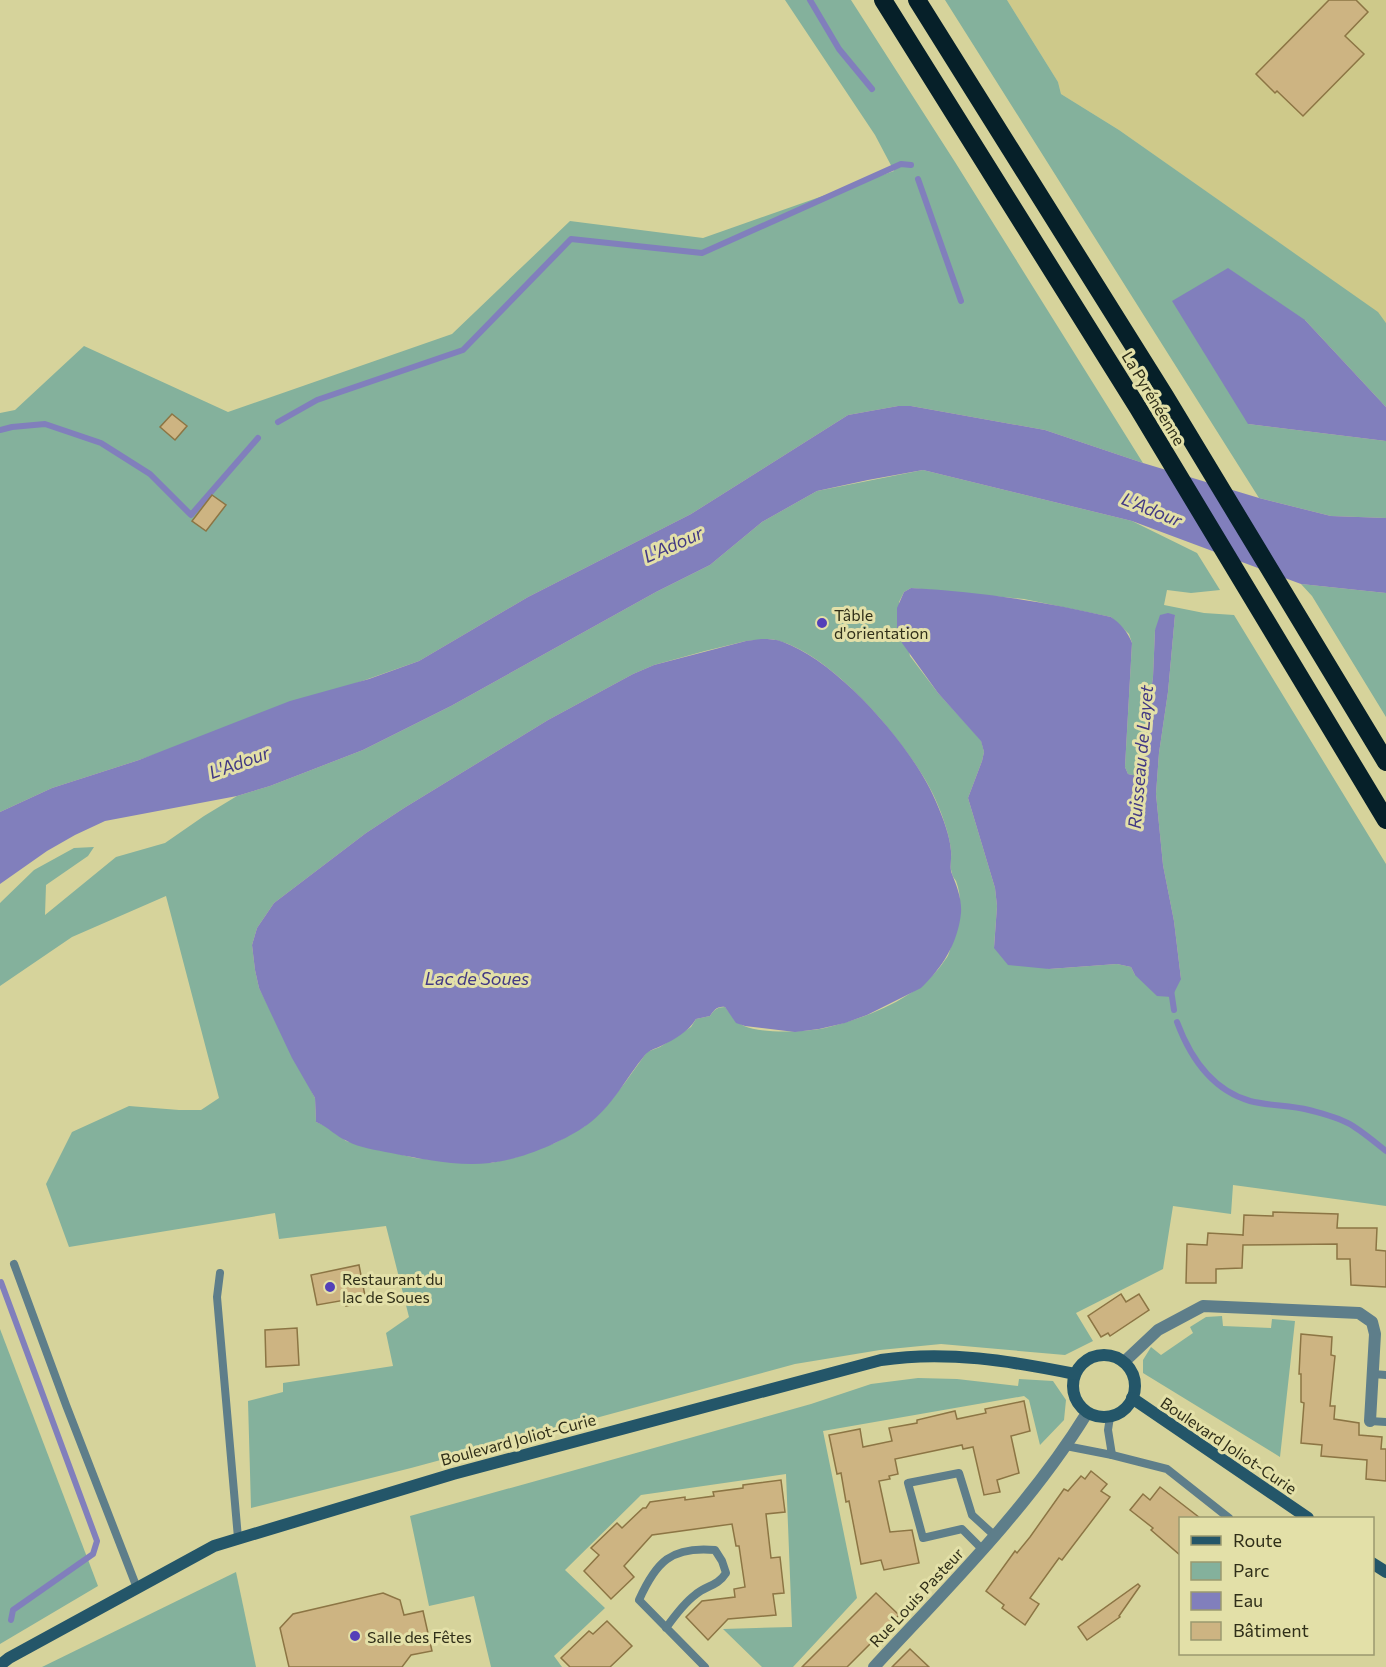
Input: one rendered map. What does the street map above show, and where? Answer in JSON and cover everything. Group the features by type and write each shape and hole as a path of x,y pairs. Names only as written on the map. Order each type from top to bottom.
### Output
{"highway":[{"name":"La Pyrénéenne","path":"883,0 1138,408 1386,820"},
{"name":"La Pyrénéenne","path":"917,0 1165,396 1386,762"}],"main road":[{"name":"Boulevard Joliot-Curie","path":"0,1665 214,1546 453,1474 882,1360 913,1355 1009,1360 1075,1374"},
{"path":"1106,1355 1124,1362 1134,1379 1135,1389 1127,1407 1110,1417 1087,1413 1076,1400 1073,1382 1075,1374 1087,1359 1096,1356 1106,1355"},
{"name":"Boulevard Joliot-Curie","path":"1132,1398 1307,1517"}],"street":[{"path":"1124,1362 1158,1330 1203,1306 1359,1313 1372,1322 1375,1334 1370,1421"},
{"name":"Rue Louis Pasteur","path":"874,1667 995,1536 1066,1446 1087,1413"}],"lane":[{"path":"14,1264 137,1588"},
{"path":"220,1274 217,1297 238,1538"},
{"path":"1373,1374 1386,1375"},
{"path":"1110,1417 1108,1430 1112,1455"},
{"path":"1370,1421 1386,1422"},
{"path":"1066,1446 1167,1469 1228,1517"},
{"name":"Rue Louis Pasteur","path":"983,1550 962,1529 922,1538 909,1483 959,1473 972,1515 995,1536"},
{"path":"666,1628 696,1593 721,1581 726,1573 722,1560 715,1550 693,1548 669,1557 650,1575 639,1600 666,1628 705,1667"}],"shaded area":[{"path":"1007,0 1386,0 1386,323 1377,312 1119,130 1061,94 1058,82"}],"green space":[{"path":"785,0 851,0 1143,463 1045,430 911,406 898,406 848,415 691,514 528,597 419,661 139,760 52,788 0,812 0,413 15,410 84,346 228,412 452,334 570,221 703,238 894,171 875,135"},
{"path":"945,0 1007,0 1058,82 1061,94 1119,130 1378,312 1386,323 1386,407 1305,320 1248,424 1386,441 1386,518 1331,516 1259,498"},
{"path":"923,470 1132,521 1197,553 1220,590 1191,593 1167,590 1164,605 1204,613 1234,615 1386,864 1386,1206 1233,1185 1231,1214 1173,1206 1163,1269 1076,1313 1093,1341 1065,1355 941,1344 880,1350 795,1364 411,1468 251,1508 248,1401 283,1392 283,1383 393,1366 386,1333 409,1317 386,1226 279,1239 275,1213 69,1247 46,1184 72,1132 129,1106 201,1110 219,1098 166,896 72,937 0,986 0,903 34,870 74,848 94,847 88,856 46,885 45,915 116,857 165,843 237,796 270,786 363,750 451,706 656,592 710,565 762,522 817,491","holes":["911,588 1024,599 1111,617 1129,634 1132,643 1125,767 1128,774 1137,776 1140,773 1153,677 1155,630 1175,615 1156,794 1163,865 1174,921 1181,979 1135,975 1131,967 1117,964 1049,969 994,947 997,906 995,888 968,798 984,752 981,740 938,693 910,656 899,602 904,592","769,639 792,646 817,660 867,704 910,756 937,803 949,839 951,870 960,897 960,912 948,954 935,973 922,985 892,1004 825,1028 784,1032 752,1029 733,1018 725,1007 718,1008 710,1016 696,1019 691,1027 660,1047 647,1052 604,1109 585,1126 555,1143 517,1157 491,1163 415,1158 346,1141 328,1127 316,1122 315,1098 259,988 255,970 252,945 257,928 274,903 366,833 404,808 548,720 633,674 654,665 705,651 746,641"]},
{"path":"1301,584 1386,593 1386,717 1312,596"},
{"path":"1222,1316 1223,1326 1271,1328 1272,1319 1295,1321 1280,1457 1143,1373 1143,1360 1151,1347 1161,1355 1193,1333 1190,1327 1206,1317"},
{"path":"0,1329 98,1586 0,1644"},
{"path":"918,1378 957,1379 1018,1386 1019,1379 1053,1381 1066,1400 1064,1420 1040,1445 1029,1400 1024,1396 823,1431 857,1598 793,1667 762,1667 723,1629 792,1627 786,1474 641,1495 565,1570 605,1608 554,1656 562,1667 491,1667 474,1596 429,1606 410,1516 811,1404 871,1384"},
{"path":"236,1572 256,1667 42,1667"}],"water":[{"path":"1228,268 1305,320 1386,407 1386,441 1248,424 1172,301"},
{"name":"L'Adour","path":"898,406 911,406 1045,430 1259,498 1331,516 1386,518 1386,593 1301,584 1132,521 923,470 868,480 817,491 762,522 710,565 656,592 451,706 363,750 270,786 237,796 105,821 47,851 0,884 0,812 52,788 139,760 290,701 369,679 419,661 528,597 691,514 848,415"},
{"path":"911,588 1011,598 1086,611 1114,619 1121,625 1132,643 1125,767 1128,774 1137,776 1140,772 1153,677 1155,630 1160,615 1168,613 1175,615 1156,794 1163,865 1174,921 1181,979 1172,997 1157,996 1135,975 1131,967 1117,964 1049,969 1008,965 994,948 997,906 995,888 968,798 984,752 981,741 938,693 902,643 897,627 897,608 904,592"},
{"name":"Lac de Soues","path":"761,639 780,641 805,652 828,668 873,710 912,758 926,782 948,833 951,871 959,893 961,908 953,945 929,980 921,988 867,1015 819,1029 795,1032 745,1026 736,1023 725,1007 718,1008 710,1016 696,1019 676,1038 647,1053 604,1110 587,1125 566,1138 541,1149 502,1161 478,1164 453,1163 374,1150 343,1139 316,1122 315,1098 292,1058 259,988 255,970 252,945 257,928 274,903 366,833 548,720 654,665"}],"building":[{"path":"1329,0 1356,0 1368,12 1345,36 1364,54 1303,116 1256,74"},
{"path":"172,414 187,426 175,440 160,427"},
{"path":"212,495 226,505 206,531 192,521"},
{"path":"1273,1212 1338,1214 1337,1228 1377,1228 1376,1250 1386,1251 1386,1287 1351,1285 1350,1259 1337,1259 1337,1244 1243,1245 1242,1268 1216,1269 1216,1283 1186,1283 1187,1244 1207,1245 1208,1233 1243,1236 1244,1215 1273,1216"},
{"path":"359,1265 366,1301 346,1306 345,1300 317,1305 311,1275"},
{"path":"1121,1294 1126,1302 1139,1294 1149,1310 1110,1336 1108,1333 1101,1337 1088,1316"},
{"path":"297,1328 299,1365 266,1367 265,1330"},
{"path":"1301,1334 1332,1337 1331,1355 1335,1356 1330,1406 1335,1406 1334,1419 1359,1423 1359,1435 1382,1437 1381,1449 1386,1449 1386,1481 1366,1479 1367,1460 1321,1456 1322,1445 1301,1443 1304,1403 1301,1402 1301,1374 1299,1374"},
{"path":"1024,1401 1030,1431 1011,1436 1019,1473 997,1480 1000,1492 984,1495 973,1447 963,1449 962,1445 895,1459 898,1474 889,1476 890,1479 879,1481 890,1532 912,1530 919,1563 884,1570 881,1560 861,1564 849,1501 846,1502 841,1473 837,1474 829,1435 860,1429 863,1447 892,1441 889,1428 917,1423 917,1420 955,1411 957,1419 986,1413 985,1409"},
{"path":"1091,1471 1107,1484 1101,1491 1110,1497 1062,1560 1059,1558 1030,1598 1039,1604 1025,1625 1002,1608 1004,1605 986,1591 1015,1551 1017,1553 1030,1537 1064,1489 1068,1491 1081,1476 1085,1479"},
{"path":"781,1480 785,1512 766,1514 771,1558 780,1557 784,1593 773,1594 776,1615 728,1619 708,1640 686,1617 702,1601 735,1597 734,1589 745,1587 739,1546 736,1546 732,1524 652,1535 624,1566 634,1577 611,1599 584,1571 599,1555 591,1548 617,1523 622,1528 650,1502 714,1496 713,1492"},
{"path":"1160,1487 1199,1517 1179,1517 1179,1554 1151,1530 1153,1528 1130,1510 1143,1494 1150,1500"},
{"path":"1138,1584 1140,1586 1120,1617 1087,1640 1078,1627"},
{"name":"Salle des Fêtes","path":"383,1593 400,1600 404,1615 423,1611 432,1651 411,1655 402,1667 289,1667 280,1628 293,1614"},
{"path":"876,1593 899,1615 847,1667 802,1667"},
{"path":"607,1621 632,1646 610,1667 570,1667 561,1658 589,1631 593,1634"},
{"path":"910,1649 929,1667 892,1667"}],"waterway":[{"path":"810,0 839,49 872,89"},
{"path":"278,422 317,400 463,350 571,239 702,253 901,164 911,165"},
{"path":"918,179 961,301"},
{"path":"0,430 45,424 101,443 150,474 191,515 258,438"},
{"name":"Ruisseau de Layet","path":"1171,990 1174,1010"},
{"name":"Ruisseau de Layet","path":"1177,1022 1196,1059 1224,1089 1250,1101 1302,1108 1337,1118 1357,1129 1386,1151"},
{"path":"1,1282 97,1541 93,1554 13,1610 11,1620"}],"place":[{"name":"Tâble d'orientation","path":"822,623"},
{"name":"Restaurant du lac de Soues","path":"330,1287"},
{"name":"Salle des Fêtes","path":"355,1636"}]}
